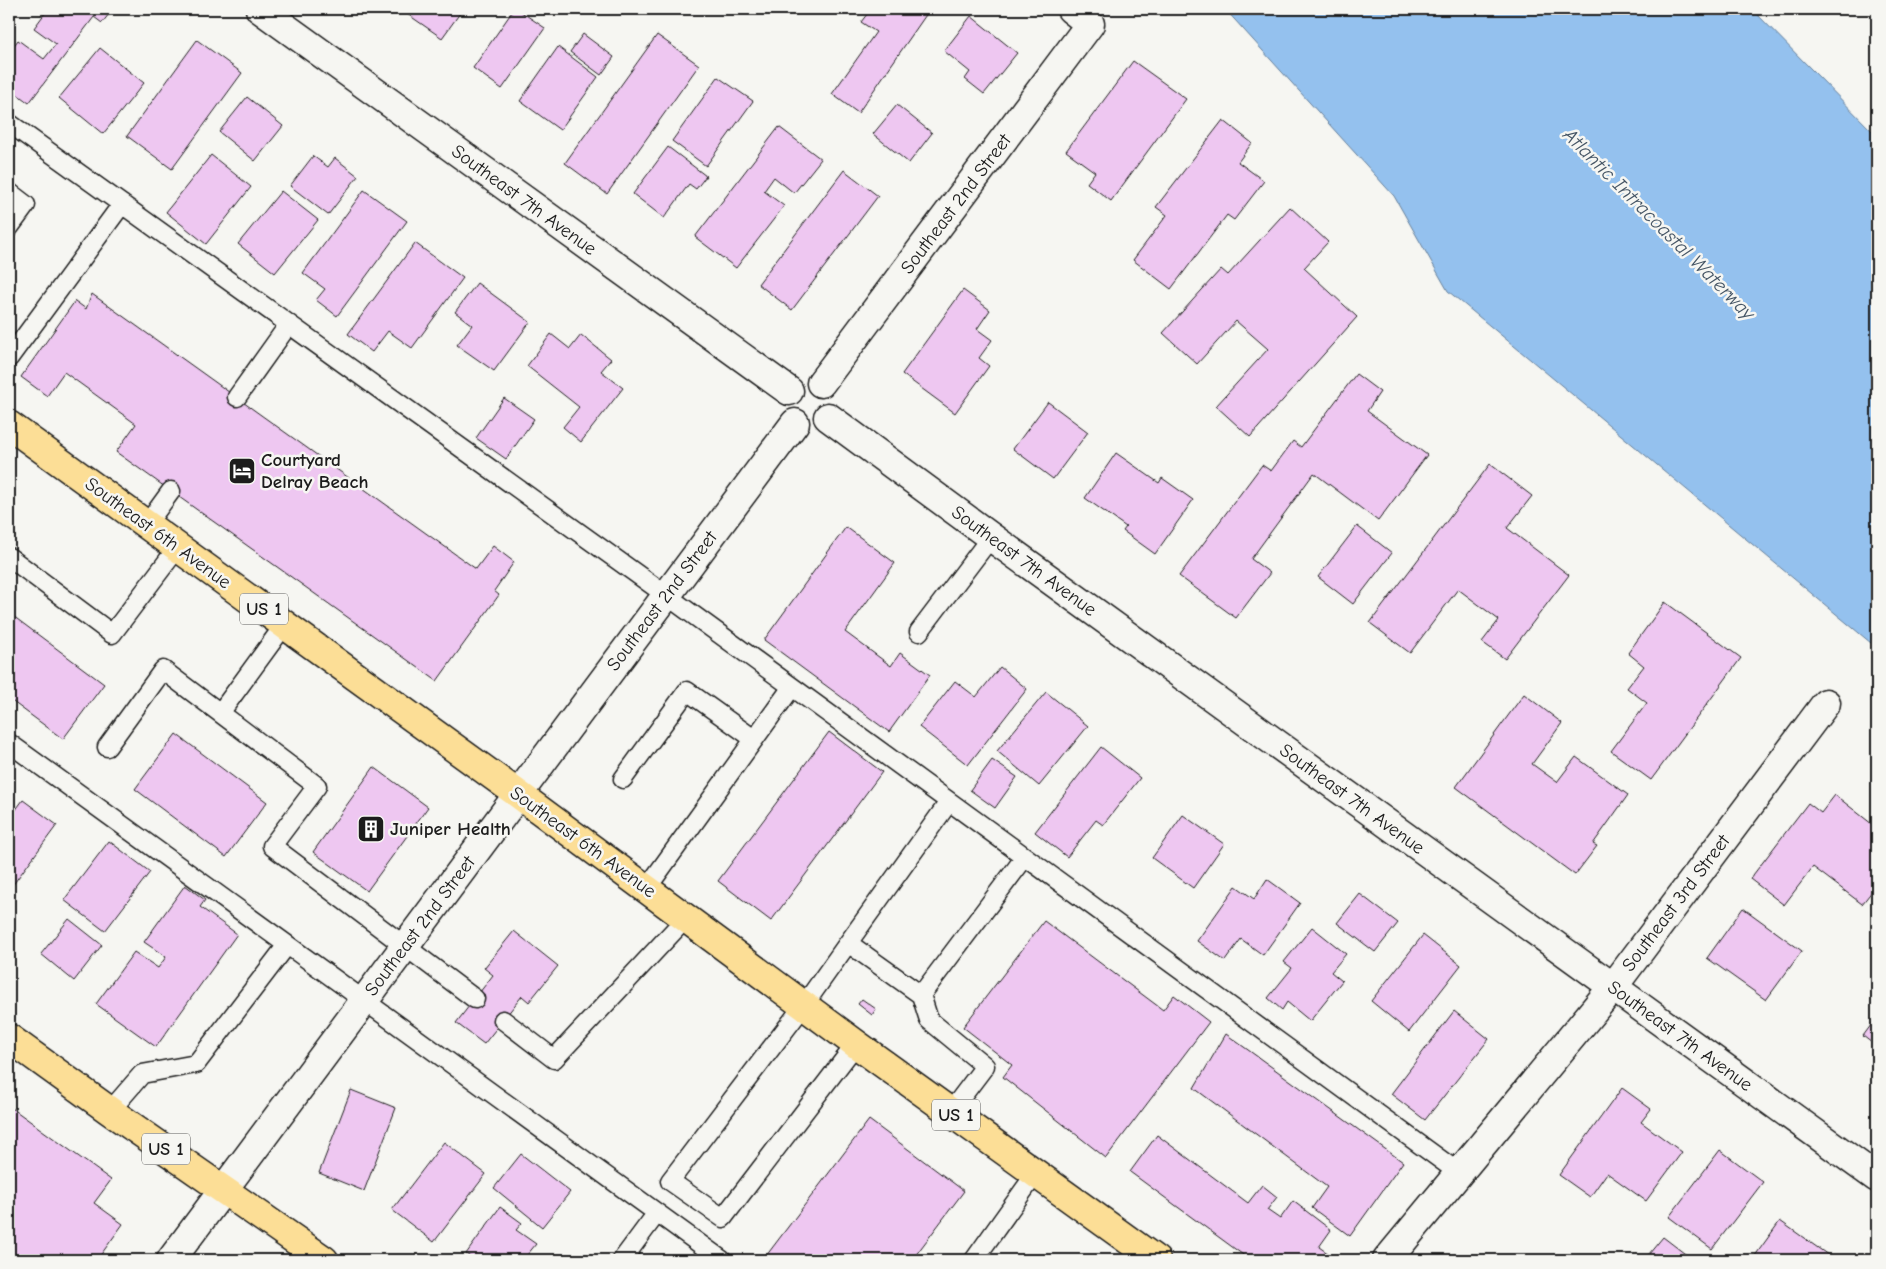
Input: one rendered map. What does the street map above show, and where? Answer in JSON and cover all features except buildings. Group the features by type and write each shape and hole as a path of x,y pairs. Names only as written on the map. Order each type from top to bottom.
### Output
{"main road":[{"name":"Southeast 6th Avenue","path":"9,425 285,624 856,1044 951,1111 1154,1260"},
{"name":"US 1","path":"9,1038 324,1260"}],"street":[{"name":"Southeast 7th Avenue","path":"260,9 789,390"},
{"name":"Southeast 2nd Street","path":"821,383 1080,16"},
{"path":"808,379 821,383 831,395 831,410 828,417 816,426 809,427 795,422 786,411 785,404 789,390 794,384 808,379"},
{"name":"Southeast 7th Avenue","path":"828,417 990,537 1877,1178"},
{"name":"Southeast 2nd Street","path":"171,1260 795,422"},
{"name":"Southeast 3rd Street","path":"1387,1260 1613,987 1826,703"}],"lane":[{"path":"9,123 792,686 1458,1173"},
{"path":"9,192 26,205 9,228"},
{"path":"9,358 122,204"},
{"path":"237,397 289,324"},
{"path":"146,524 171,491"},
{"path":"919,632 990,537"},
{"path":"9,557 112,634 178,547"},
{"path":"220,713 285,624"},
{"path":"107,747 163,670 316,786 272,846 475,999"},
{"path":"646,888 792,686"},
{"path":"624,779 687,690 754,739"},
{"path":"9,743 722,1260"},
{"path":"856,1044 723,1218 670,1182 804,1005 949,802"},
{"path":"921,995 1025,857"},
{"path":"503,1020 554,1059 686,918"},
{"path":"848,944 921,995 929,1020 985,1066 951,1111"},
{"path":"110,1111 142,1074 196,1064 287,945"},
{"path":"974,1260 1036,1173"},
{"path":"622,1260 656,1213"}],"water":[{"name":"Atlantic Intracoastal Waterway","path":"1225,9 1752,9 1873,132 1877,128 1877,648 1448,291 1394,196"}],"place":[{"name":"Courtyard Delray Beach","path":"242,471"},
{"name":"Juniper Health","path":"371,829"}]}
